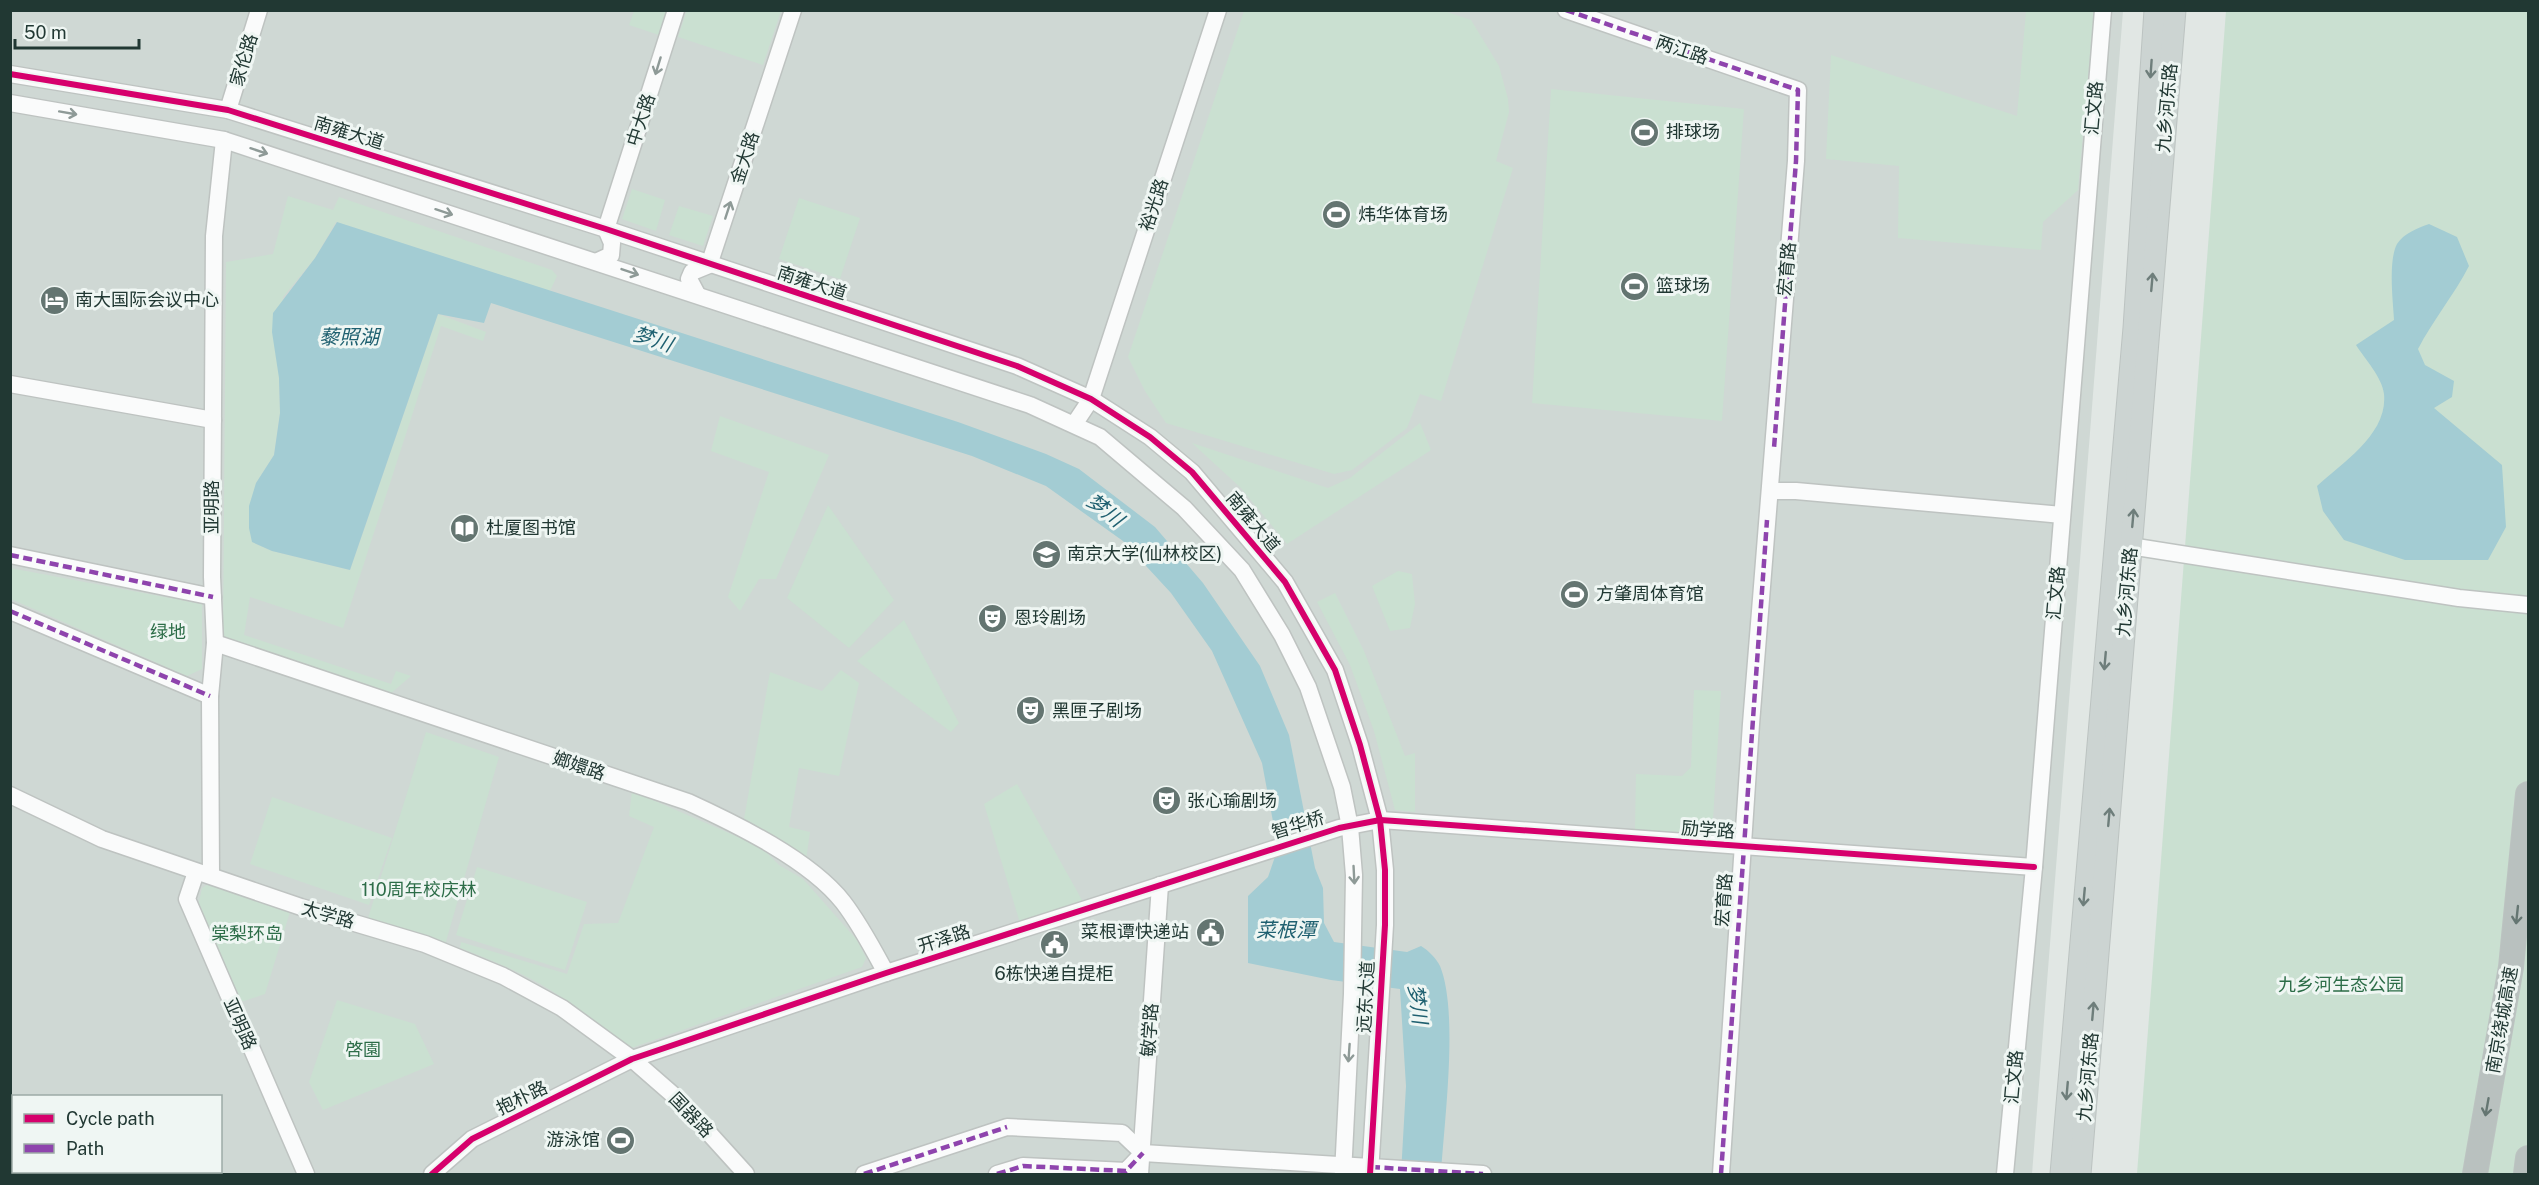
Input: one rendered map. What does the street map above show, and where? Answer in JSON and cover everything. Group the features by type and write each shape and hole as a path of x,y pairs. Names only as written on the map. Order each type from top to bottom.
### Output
{"highway":[{"name":"南京绕城高速","path":"2475,1174 2511,967 2529,794"},
{"path":"2526,1174 2529,1158"}],"main road":[{"name":"九乡河东路","path":"2061,1174 2133,340 2154,10"},
{"name":"九乡河东路","path":"2080,1174 2175,10"}],"street":[{"name":"家伦路","path":"228,110 259,10"},
{"name":"中大路","path":"606,229 676,10"},
{"name":"金大路","path":"697,294 689,279 692,272 709,265 793,10"},
{"name":"裕光路","path":"1075,423 1091,399 1218,10"},
{"name":"两江路","path":"1566,10 1798,90"},
{"name":"汇文路","path":"2005,1174 2034,867 2103,10"},
{"name":"南雍大道","path":"10,74 228,110 606,229 1017,366 1091,399 1150,437 1192,472 1284,582 1335,670 1360,745 1380,820"},
{"name":"宏育路","path":"1721,1174 1767,520 1796,161 1798,90"},
{"path":"10,103 224,140 598,261 1030,405 1075,423 1100,437 1122,454 1184,508 1242,570 1261,599 1308,687 1342,787 1345,827"},
{"name":"亚明路","path":"224,140 214,236 214,643 203,873 187,900 306,1174"},
{"path":"598,261 611,255 612,243 606,229"},
{"path":"10,384 213,420"},
{"path":"1770,491 1796,491 2062,515"},
{"path":"2130,546 2460,598 2529,605"},
{"path":"10,555 213,597"},
{"path":"1261,599 1284,582"},
{"path":"10,611 210,696"},
{"name":"嫏嬛路","path":"214,643 688,802 735,823 791,858 842,900 863,931 886,973"},
{"name":"太学路","path":"10,795 102,839 301,907 424,944 503,976 562,1008 632,1059"},
{"name":"励学路","path":"1345,827 1380,820 2034,867"},
{"name":"远东大道","path":"1370,1171 1385,925 1380,820"},
{"name":"远东大道","path":"1343,1169 1355,923 1345,827"},
{"name":"智华桥","path":"1265,850 1345,827"},
{"name":"开泽路","path":"632,1059 886,973 1265,850"},
{"name":"敏学路","path":"1140,1174 1143,1153 1148,1023 1155,969 1160,885"},
{"name":"抱朴路","path":"432,1174 472,1139 632,1059"},
{"name":"国器路","path":"632,1059 679,1100 746,1174"},
{"path":"864,1174 1007,1127 1122,1133 1143,1153 1370,1171 1396,1169 1483,1174"},
{"path":"997,1174 1023,1166 1126,1171 1143,1153"}],"shaded area":[{"name":"南京大学(仙林校区)","path":"10,11 2123,11 2032,1174 15,1174 222,1173 222,1095 12,1095 12,1116"}],"green space":[{"path":"687,10 781,11 763,65 678,37"},
{"name":"炜华体育场","path":"1441,10 1471,20 1499,66 1509,112 1496,161 1513,168 1441,401 1420,394 1407,428 1352,470 1334,474 1166,423 1145,391 1128,357 1244,11"},
{"path":"634,11 667,11 659,35 629,25"},
{"path":"2026,11 2094,11 2078,190 2043,222 2041,250 1898,238 1899,166 1826,159 1831,55 2017,116"},
{"name":"九乡河生态公园","path":"2226,11 2528,11 2528,1174 2137,1174"},
{"name":"篮球场","path":"1551,89 1744,109 1722,421 1532,403"},
{"path":"632,189 665,200 656,231 622,219"},
{"path":"288,196 333,210 339,197 552,270 557,276 550,291 336,222 315,258 283,297 279,378 280,413 274,455 256,483 252,542 272,551 350,570 438,314 486,332 483,341 441,326 343,628 250,597 244,635 391,684 396,671 411,676 389,695 223,639 226,262 273,254"},
{"path":"799,198 860,218 840,279 779,259"},
{"path":"679,206 713,216 703,246 669,235"},
{"path":"720,416 829,455 776,579 759,579 740,611 728,597 769,472 711,451"},
{"path":"1420,423 1431,450 1287,544 1241,488 1192,443 1328,488 1350,478"},
{"path":"828,505 894,600 849,648 787,598"},
{"name":"绿地","path":"10,568 202,604 202,669 187,676 11,599"},
{"path":"1398,571 1412,574 1415,604 1410,628 1390,631 1372,586"},
{"path":"1335,593 1364,651 1405,756 1415,753 1415,812 1395,810 1374,731 1350,665 1317,602"},
{"path":"904,620 959,723 951,732 857,661"},
{"path":"841,670 859,683 839,776 799,768 789,827 810,832 806,860 744,819 770,672 822,691"},
{"path":"1694,690 1721,691 1712,836 1635,829 1636,774 1682,776 1691,767"},
{"name":"110周年校庆林","path":"426,732 499,757 445,945 368,918"},
{"path":"1017,784 1082,900 1020,923 984,804"},
{"path":"632,791 761,847 779,865 803,879 857,940 866,958 862,967 631,1048 541,984 460,948 461,942 567,974 584,924 618,923 654,827 629,816"},
{"path":"272,797 392,838 369,905 250,864"},
{"path":"477,867 587,902 565,970 456,935"},
{"name":"棠梨环岛","path":"210,883 290,912 265,994 244,1001 237,1000 198,906 202,888"},
{"name":"啓園","path":"337,1000 415,1024 434,1064 323,1110 309,1082"}],"water":[{"path":"337,222 958,422 1046,454 1079,469 1155,527 1203,583 1260,666 1289,735 1315,868 1323,888 1324,923 1334,942 1407,952 1421,946 1440,966 1446,986 1449,1011 1449,1068 1441,1174 1401,1174 1406,1086 1400,989 1331,980 1248,963 1248,896 1268,877 1278,848 1262,763 1212,651 1171,593 1123,541 1046,486 972,456 491,303 484,323 438,314 350,570 272,551 252,542 249,528 249,506 256,483 274,455 280,413 279,378 272,332 273,313 315,258"},
{"path":"2429,224 2457,237 2469,266 2418,349 2425,365 2454,381 2452,397 2434,408 2502,465 2506,527 2488,560 2405,560 2344,540 2323,511 2317,486 2362,446 2379,422 2383,408 2383,388 2377,375 2356,345 2394,320 2392,281 2394,251 2403,237"}],"marked path":[{"path":"1566,10 1798,90 1796,161 1774,448"},
{"path":"1721,1174 1767,520"},
{"path":"10,555 213,597"},
{"path":"10,611 210,696"},
{"path":"864,1174 1007,1127"},
{"path":"997,1174 1023,1166 1126,1171 1143,1153"},
{"path":"1371,1167 1483,1174"}],"cycle path":[{"path":"10,74 228,110 606,229 1017,366 1091,399 1150,437 1192,472 1285,582 1335,670 1360,745 1380,820 1385,870 1385,925 1370,1174"},
{"path":"432,1174 472,1139 632,1059 886,973 1339,828 1380,820 2034,867"}],"place":[{"name":"排球场","path":"1645,132"},
{"name":"炜华体育场","path":"1337,215"},
{"name":"篮球场","path":"1635,286"},
{"name":"南大国际会议中心","path":"54,300"},
{"name":"杜厦图书馆","path":"465,528"},
{"name":"南京大学(仙林校区)","path":"1046,554"},
{"name":"方肇周体育馆","path":"1575,594"},
{"name":"恩玲剧场","path":"993,618"},
{"name":"黑匣子剧场","path":"1031,711"},
{"name":"张心瑜剧场","path":"1166,801"},
{"name":"菜根谭快递站","path":"1210,932"},
{"name":"6栋快递自提柜","path":"1054,945"},
{"name":"游泳馆","path":"621,1140"}],"water label":[{"name":"藜照湖","path":"349,337"},
{"name":"梦川","path":"653,339"},
{"name":"梦川","path":"1105,510"},
{"name":"菜根潭","path":"1286,930"},
{"name":"梦川","path":"1418,1004"}]}
